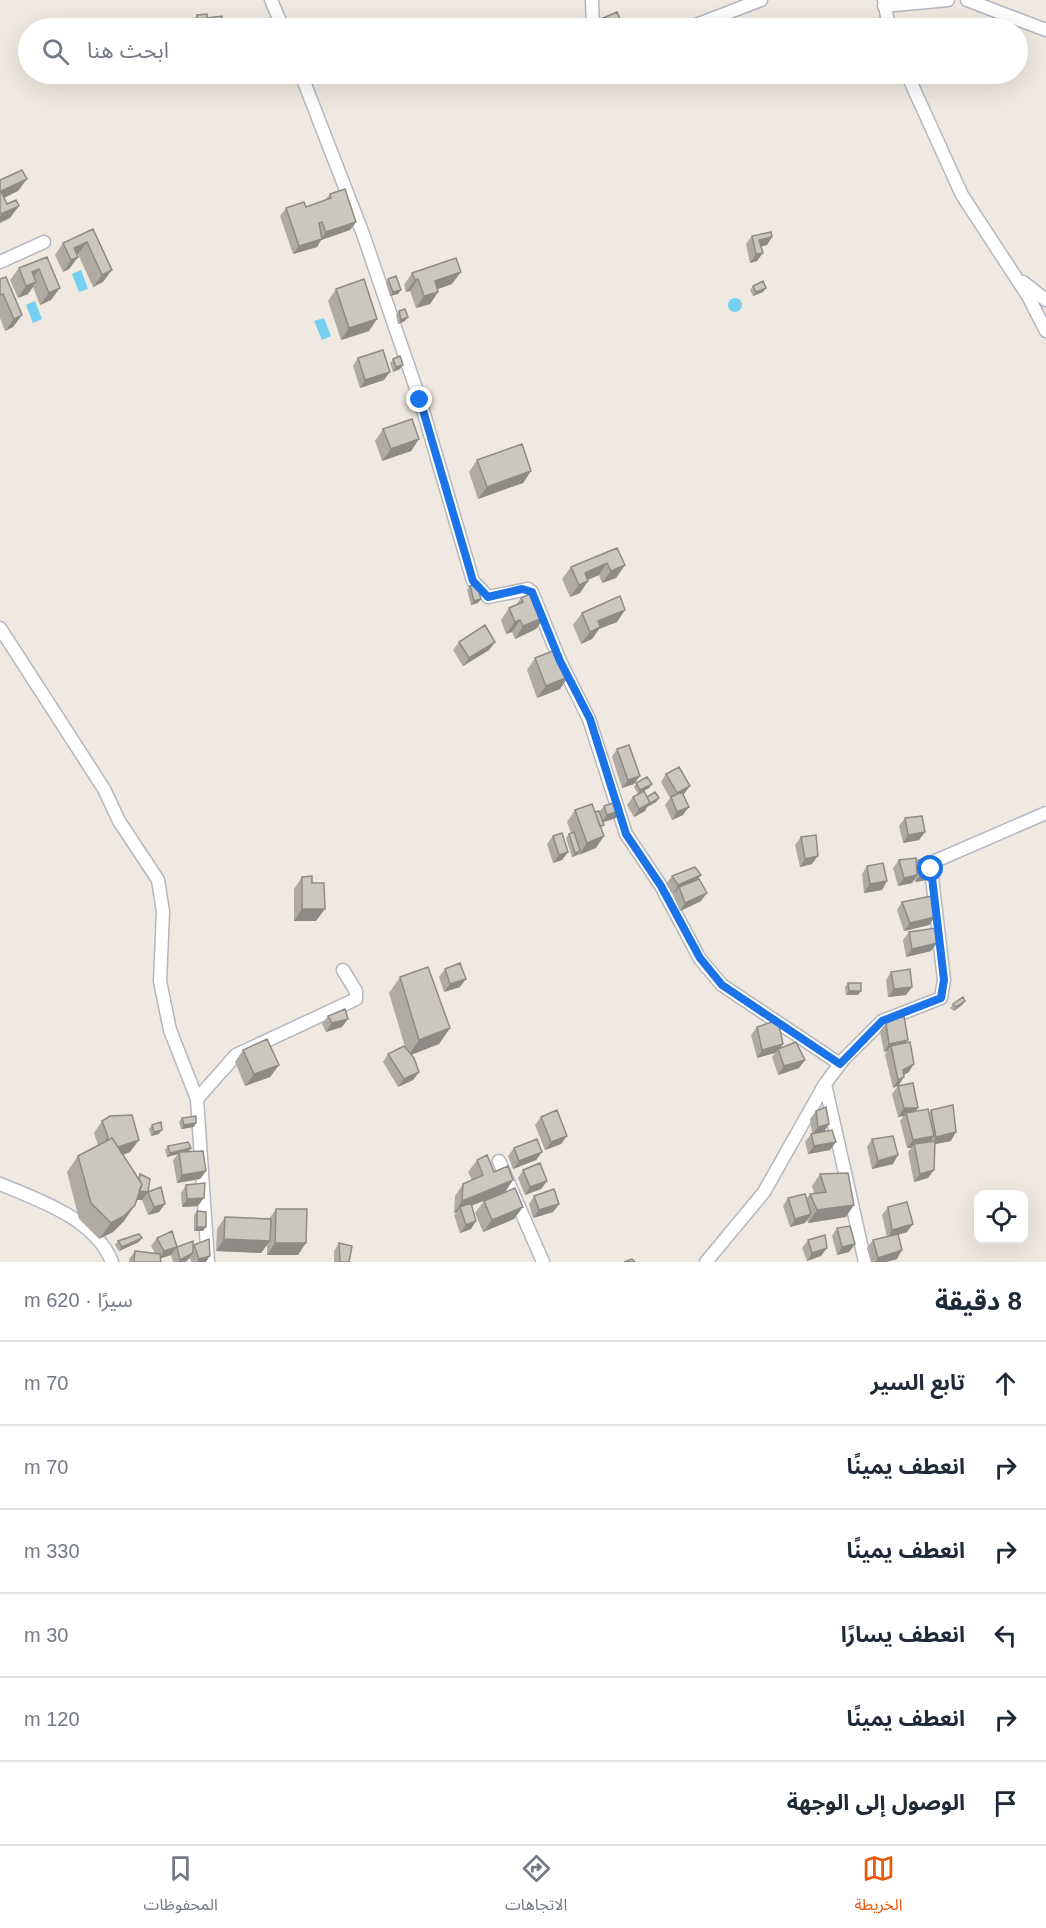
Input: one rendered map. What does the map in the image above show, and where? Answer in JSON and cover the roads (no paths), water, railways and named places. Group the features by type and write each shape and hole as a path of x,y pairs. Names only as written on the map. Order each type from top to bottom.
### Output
{"street":[{"path":"271,0 279,18"},
{"path":"592,0 593,18"},
{"path":"714,18 761,0"},
{"path":"887,18 884,3 948,0"},
{"path":"967,0 1014,18"},
{"path":"1028,23 1046,30"},
{"path":"305,84 359,225 420,400 473,581 488,597 522,589 532,592 560,661 590,719 626,834 661,886 700,958 722,985 840,1064"},
{"path":"912,84 962,195 1028,296 1046,331"},
{"path":"0,262 44,242"},
{"path":"1015,276 1046,300"},
{"path":"0,628 104,789 119,821 158,880 163,912 159,958 165,1008 196,1099 208,1262"},
{"path":"706,1262 764,1192 825,1084 840,1064 882,1021 941,998 944,980 931,869 933,862 1046,813"},
{"path":"196,1099 236,1055 356,999 356,991 343,970"},
{"path":"825,1084 865,1262"},
{"path":"499,1161 543,1262"},
{"path":"0,1184 69,1217 96,1239 112,1262"}],"water":[{"path":"81,270 88,289 79,292 72,274"},
{"path":"732,298 738,298 742,305 738,312 732,312 728,308 728,302"},
{"path":"35,301 42,319 33,323 26,305"},
{"path":"324,318 331,336 322,340 314,321"}]}
